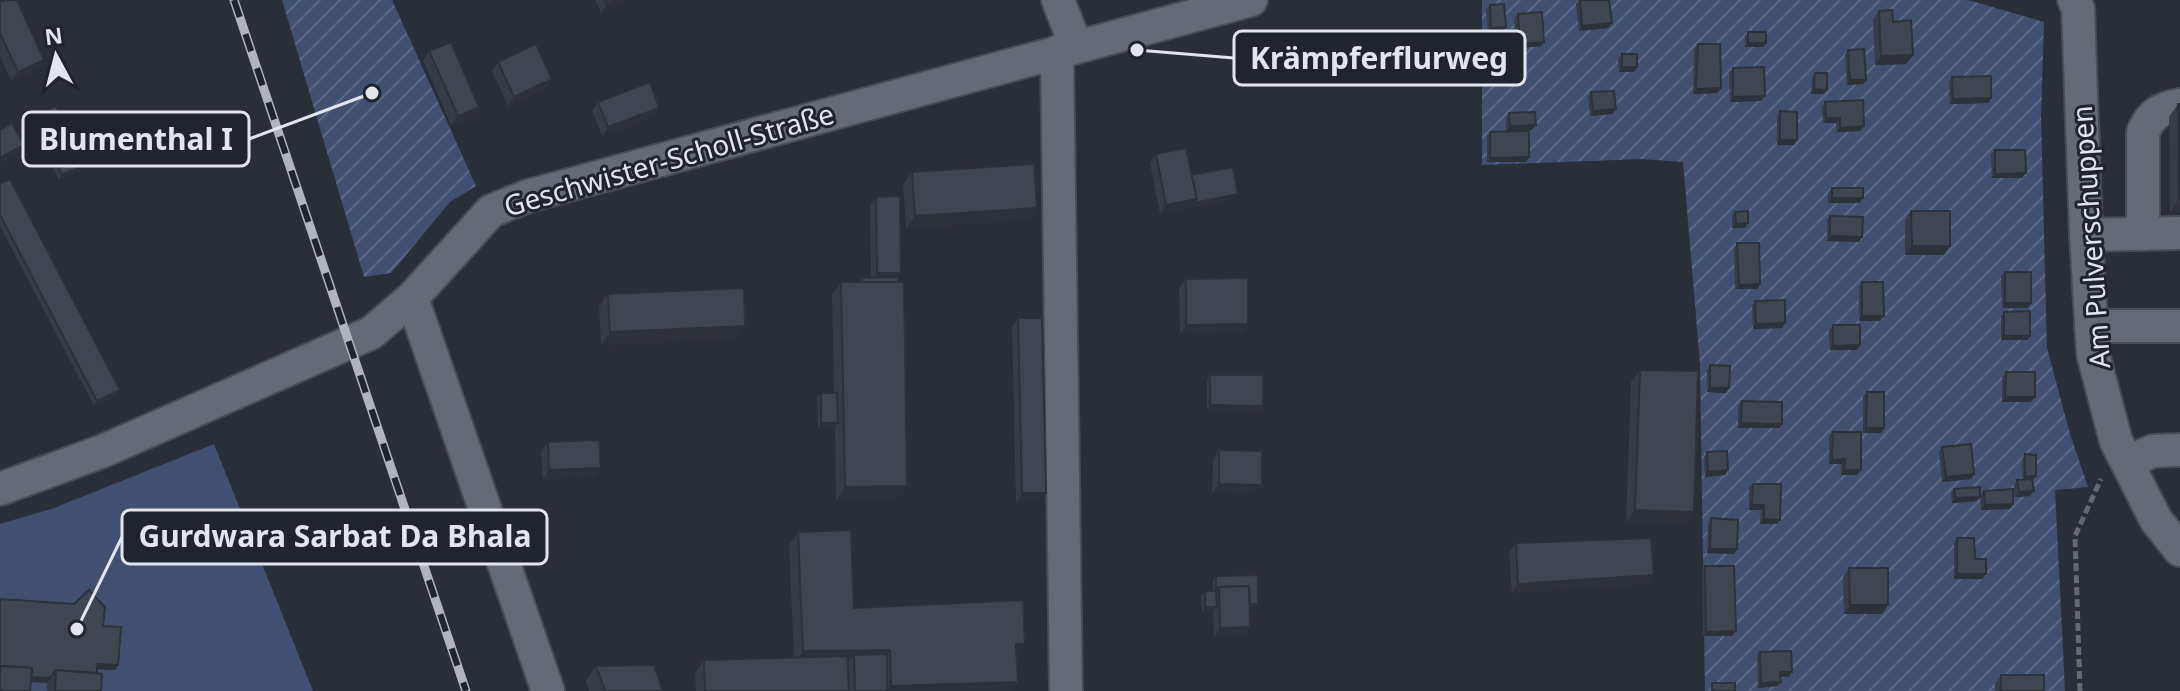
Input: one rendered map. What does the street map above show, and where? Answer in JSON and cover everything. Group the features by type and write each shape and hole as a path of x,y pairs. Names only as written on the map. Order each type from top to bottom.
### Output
{"street":[{"path":"1058,0 1067,49 1066,691"},
{"name":"Geschwister-Scholl-Straße","path":"0,489 103,451 371,333 412,298 491,211 528,196 1251,0"},
{"name":"Am Pulverschuppen","path":"2074,0 2078,8 2093,354 2121,452 2156,520 2180,550"},
{"path":"2143,234 2143,132 2150,118 2161,108 2180,105"},
{"path":"2086,235 2180,233"},
{"path":"412,298 548,691"},
{"path":"2091,326 2180,326"},
{"path":"2121,452 2180,450"}],"path":[{"path":"2080,691 2075,536 2121,452"}],"shaded area":[{"path":"282,0 392,0 476,186 450,202 391,273 364,277"},
{"path":"1482,0 1968,0 2044,22 2041,116 2047,348 2088,487 2055,490 2065,691 1705,691 1700,364 1683,162 1642,159 1482,165"},
{"path":"214,444 313,691 0,691 0,524 54,508"}],"building":[{"path":"17,0 44,60 18,72 0,33 0,2"},
{"path":"1580,0 1609,0 1612,23 1582,26"},
{"path":"1504,4 1506,27 1491,28 1490,5"},
{"path":"1892,10 1893,22 1911,20 1913,55 1881,56 1879,11"},
{"path":"1542,12 1544,42 1520,44 1520,48 1508,49 1507,31 1519,30 1518,14"},
{"path":"1748,32 1766,32 1766,43 1748,43"},
{"path":"451,42 479,107 458,116 429,51"},
{"path":"536,44 552,79 514,97 498,62"},
{"path":"1698,44 1720,44 1721,88 1696,89"},
{"path":"1864,49 1866,80 1850,80 1848,50"},
{"path":"1622,54 1637,54 1637,67 1622,67"},
{"path":"1764,67 1765,96 1733,97 1733,68"},
{"path":"1815,73 1827,73 1827,90 1814,89"},
{"path":"1991,76 1991,98 1953,99 1952,77"},
{"path":"650,82 659,108 608,127 598,102"},
{"path":"1614,91 1616,109 1593,111 1591,92"},
{"path":"1863,100 1864,126 1840,128 1840,118 1826,118 1825,102"},
{"path":"2178,104 2180,104 2179,200"},
{"path":"56,106 85,165 62,175 34,116"},
{"path":"1780,111 1797,112 1797,140 1780,140"},
{"path":"1535,112 1536,125 1510,126 1509,113"},
{"path":"12,123 24,145 0,158 0,130"},
{"path":"1529,131 1529,157 1490,158 1490,132"},
{"path":"1186,148 1197,199 1166,205 1156,154"},
{"path":"1995,150 2025,150 2026,173 1995,174"},
{"path":"1034,164 1037,208 915,216 912,172"},
{"path":"1233,167 1238,194 1194,203 1197,199 1192,175"},
{"path":"10,179 120,390 97,401 0,215 0,184"},
{"path":"1832,188 1863,188 1863,198 1832,198"},
{"path":"900,196 901,273 877,273 876,197"},
{"path":"1748,211 1748,223 1736,224 1735,212"},
{"path":"1911,211 1950,211 1950,246 1912,246"},
{"path":"1830,216 1863,217 1862,237 1830,236"},
{"path":"1737,243 1759,243 1760,284 1739,285"},
{"path":"2005,272 2031,272 2031,303 2005,303"},
{"path":"898,277 898,282 862,282 862,278"},
{"path":"1248,278 1248,324 1186,325 1186,279"},
{"path":"841,282 904,282 907,486 845,487"},
{"path":"1862,282 1883,282 1884,316 1862,316"},
{"path":"744,288 745,326 610,332 608,294"},
{"path":"1785,300 1785,323 1756,324 1755,301"},
{"path":"2030,311 2030,336 2004,336 2004,312"},
{"path":"1018,318 1042,318 1046,493 1022,493"},
{"path":"1833,325 1860,325 1860,345 1833,346"},
{"path":"1710,365 1730,366 1729,388 1710,388"},
{"path":"1640,370 1698,371 1694,512 1635,510"},
{"path":"2006,372 2035,372 2035,397 2005,397"},
{"path":"1210,375 1263,375 1263,406 1210,405"},
{"path":"1867,392 1884,392 1884,428 1866,428"},
{"path":"821,393 837,393 838,423 821,423"},
{"path":"1742,401 1782,402 1782,424 1741,423"},
{"path":"1833,432 1861,432 1861,470 1844,470 1845,459 1832,460"},
{"path":"599,440 601,468 549,470 548,442"},
{"path":"1971,444 1974,474 1946,477 1942,447"},
{"path":"1219,450 1262,451 1262,485 1219,484"},
{"path":"1727,451 1728,470 1708,472 1707,452"},
{"path":"2025,454 2036,455 2036,476 2025,476"},
{"path":"2032,479 2034,491 2019,492 2017,480"},
{"path":"1753,484 1781,484 1780,520 1764,519 1764,505 1752,505"},
{"path":"1980,487 1980,497 1955,498 1954,489"},
{"path":"2013,489 2013,504 1985,505 1984,491"},
{"path":"1711,518 1738,520 1737,549 1710,549"},
{"path":"851,530 854,608 1023,600 1025,644 1016,644 1018,682 891,686 890,650 803,651 798,532"},
{"path":"1651,538 1654,575 1518,584 1516,543"},
{"path":"1957,538 1974,538 1975,559 1986,559 1986,574 1957,574"},
{"path":"1705,566 1734,566 1736,631 1706,632"},
{"path":"1849,568 1888,568 1888,605 1850,605"},
{"path":"1258,575 1258,604 1250,604 1249,586 1219,587 1216,591 1216,576"},
{"path":"1249,586 1250,627 1220,628 1219,587"},
{"path":"89,590 105,607 103,626 121,627 118,665 97,664 97,673 56,670 50,678 31,677 32,668 0,666 0,599 74,604"},
{"path":"1205,591 1216,591 1217,607 1205,607"},
{"path":"1791,651 1792,672 1780,672 1781,682 1761,683 1760,652"},
{"path":"887,654 887,691 855,691 854,655"},
{"path":"847,656 849,691 705,691 704,660"},
{"path":"654,665 663,691 605,691 596,666"},
{"path":"0,666 32,668 30,691 0,691"},
{"path":"56,670 102,674 101,691 55,691"},
{"path":"2001,675 2044,675 2044,691 2001,691"},
{"path":"1712,683 1735,683 1735,691 1712,691"}],"railway":[{"path":"234,0 466,691"}],"place":[{"name":"Krämpferflurweg","path":"1137,50"},
{"name":"Blumenthal I","path":"372,93"},
{"name":"Gurdwara Sarbat Da Bhala","path":"77,629"}]}
